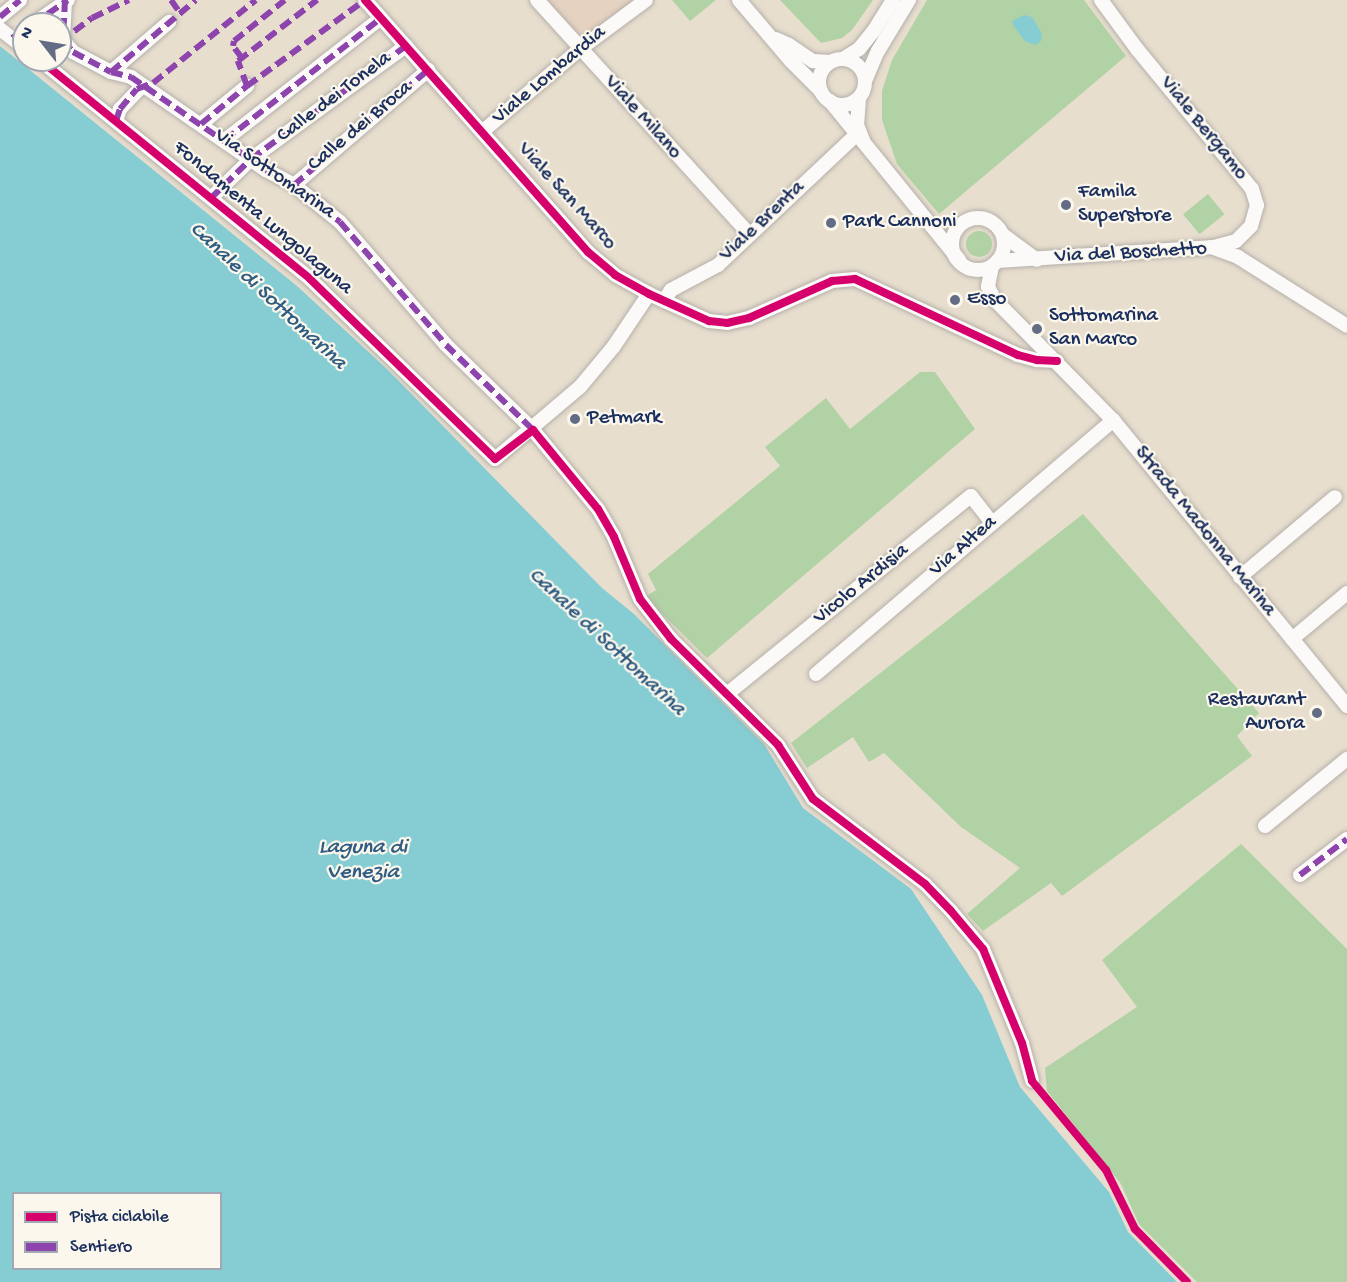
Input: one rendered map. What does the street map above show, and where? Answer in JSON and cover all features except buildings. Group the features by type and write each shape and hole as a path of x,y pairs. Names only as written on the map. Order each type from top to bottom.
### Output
{"street":[{"path":"0,17 20,0"},
{"name":"Viale San Marco","path":"365,0 588,252 615,275 649,294 709,321 728,323 749,318 832,281 855,279 1018,355 1037,360 1057,361"},
{"name":"Viale Milano","path":"537,0 750,234"},
{"name":"Viale Lombardia","path":"483,131 580,49 646,0"},
{"path":"739,0 825,96 860,140 921,214 959,260 971,268 995,263 1004,248 1003,235 996,225 984,219 944,228 921,214"},
{"path":"825,96 821,72 859,49 873,32 893,0"},
{"path":"860,140 857,125 859,98 878,51 909,0"},
{"name":"Viale Bergamo","path":"1101,0 1137,49 1252,189 1257,204 1251,226 1236,242 1211,247"},
{"path":"50,12 66,1"},
{"name":"Via Sottomarina","path":"66,1 63,40 78,56 111,72 131,77 251,159 294,185 340,222 446,345 533,430 598,509 614,537 640,599 671,639 777,745 813,799 925,884 982,949 1022,1043 1032,1081"},
{"path":"225,140 381,18"},
{"path":"111,72 169,22"},
{"path":"0,29 12,38"},
{"path":"772,37 813,61 856,64 865,81"},
{"name":"Calle dei Tonela","path":"211,198 251,159 406,46"},
{"name":"Calle dei Broca","path":"294,185 428,70"},
{"name":"Fondamenta Lungolaguna","path":"55,72 310,279 495,459 533,430 580,387 620,338 649,294"},
{"path":"116,121 120,109 143,85"},
{"path":"201,124 247,86"},
{"path":"825,96 848,104 859,98"},
{"name":"Viale Brenta","path":"664,301 671,290 718,265 750,234 860,140"},
{"path":"959,260 953,243 957,230 966,222"},
{"name":"Via del Boschetto","path":"1003,235 1037,260"},
{"name":"Via del Boschetto","path":"995,263 1211,247 1238,257 1347,326"},
{"name":"Strada Madonna Marina","path":"995,263 988,287 995,300 1113,420 1347,706"},
{"name":"Via Altea","path":"816,674 1113,420"},
{"name":"Vicolo Ardisia","path":"727,694 971,496 992,523"},
{"path":"1240,577 1335,497"},
{"path":"1292,639 1347,593"},
{"path":"1265,826 1347,759"},
{"path":"1300,875 1347,839"}],"shaded area":[{"path":"544,0 637,0 586,39 565,25"}],"green space":[{"path":"672,0 716,0 690,21"},
{"path":"780,0 873,0 852,30 842,38 821,43"},
{"path":"927,0 1084,0 1126,56 939,214 897,164 882,120 882,91 892,60"},
{"path":"1208,194 1224,214 1199,234 1183,214"},
{"path":"979,231 988,235 992,244 988,253 979,257 970,253 966,244 970,235"},
{"path":"920,372 935,372 975,429 707,658 645,597 656,590 648,574 780,466 765,447 826,398 850,429"},
{"path":"1083,514 1259,713 1237,736 1252,756 1062,896 1051,883 983,931 967,914 1020,868 961,827 884,753 869,762 853,737 807,768 791,743"},
{"path":"1241,844 1347,949 1347,1282 1197,1282 1139,1224 1121,1184 1047,1091 1045,1068 1137,1007 1102,960"}],"water":[{"path":"1024,15 1032,17 1042,34 1041,41 1035,45 1025,41 1013,25 1012,21"},
{"name":"Laguna di Venezia","path":"0,46 12,56 12,72 32,72 297,286 387,369 602,588 634,614 764,744 803,808 911,889 982,995 1020,1087 1109,1192 1128,1232 1177,1282 0,1282"}],"marked path":[{"path":"0,17 20,0"},
{"path":"65,0 63,40 73,52 111,72 131,77 266,170 294,185 340,222 446,345 533,430"},
{"path":"50,12 68,0"},
{"path":"72,33 92,18 129,0"},
{"path":"171,0 180,13"},
{"path":"111,72 196,0"},
{"path":"116,121 120,109 137,89 153,83 256,0"},
{"path":"242,58 233,46 234,41 285,0"},
{"path":"247,86 238,61 317,0"},
{"path":"201,124 247,86 365,0"},
{"path":"225,140 381,18"},
{"path":"211,198 251,159 406,46"},
{"path":"294,185 428,70"},
{"path":"1300,875 1347,839"}],"cycle path":[{"path":"365,0 588,252 615,275 649,294 709,321 727,323 749,318 832,281 855,279 1018,355 1037,360 1057,361"},
{"path":"55,72 310,279 495,459 533,430 598,509 614,537 640,599 671,639 778,745 813,799 925,884 983,949 1022,1043 1032,1081 1106,1170 1135,1229 1187,1282"}],"place":[{"name":"Famila Superstore","path":"1066,205"},
{"name":"Park Cannoni","path":"831,223"},
{"name":"Esso","path":"955,300"},
{"name":"Sottomarina San Marco","path":"1037,329"},
{"name":"Petmark","path":"575,419"},
{"name":"Restaurant Aurora","path":"1317,713"}],"water label":[{"name":"Canale di Sottomarina","path":"267,297"},
{"name":"Canale di Sottomarina","path":"606,643"}]}
